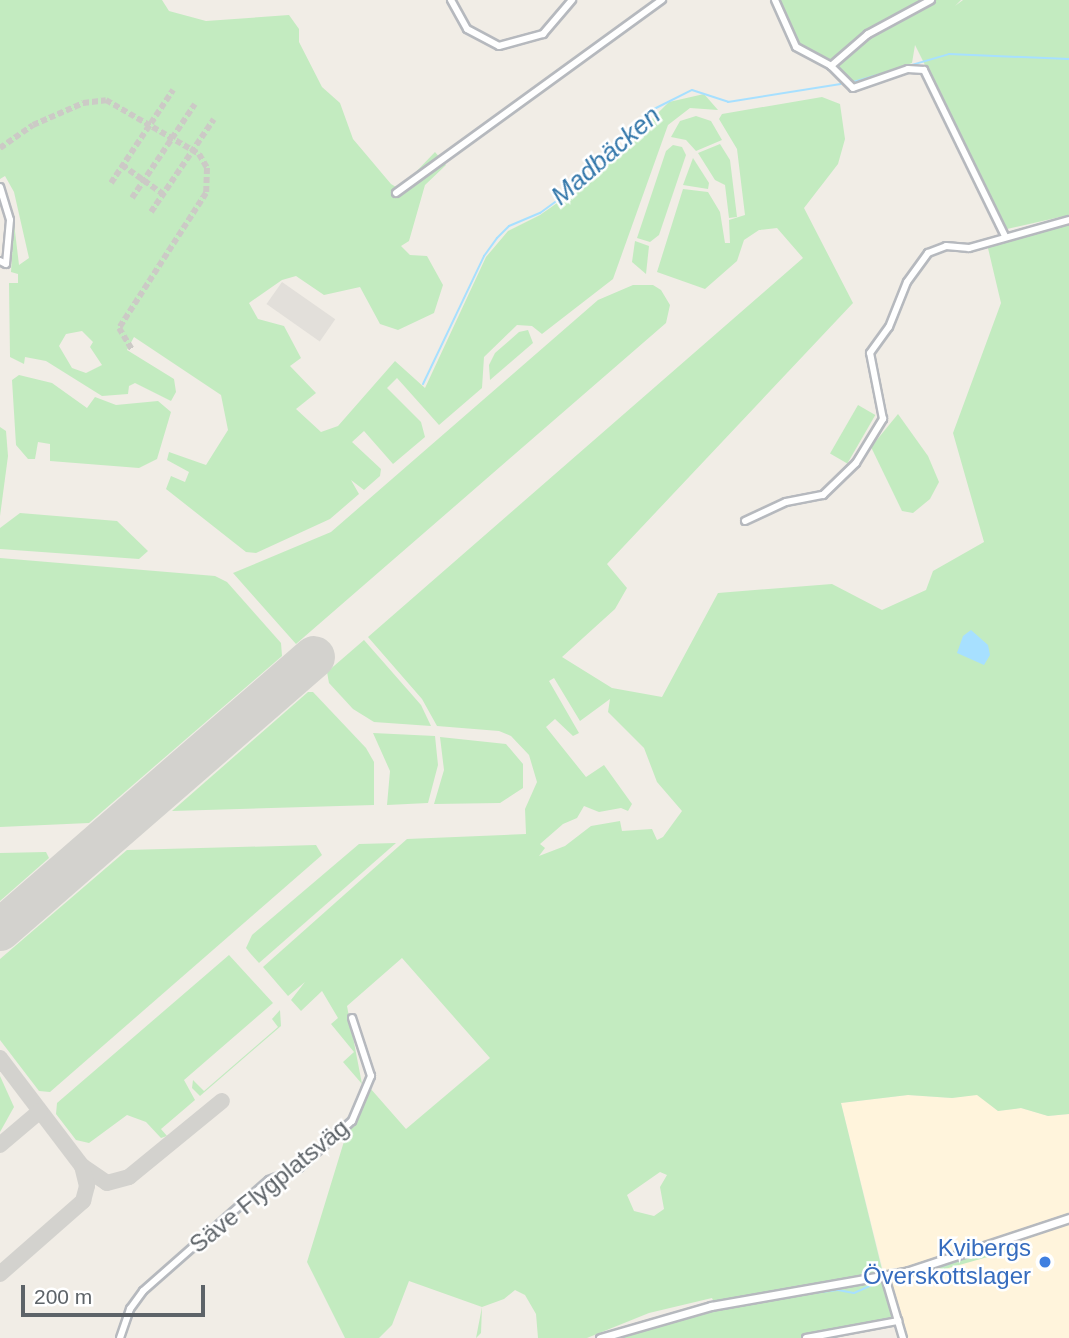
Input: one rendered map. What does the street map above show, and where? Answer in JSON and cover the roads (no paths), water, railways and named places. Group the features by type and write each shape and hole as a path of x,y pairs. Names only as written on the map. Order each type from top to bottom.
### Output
{"street":[{"path":"451,0 467,29 499,46 543,34 572,0"},
{"path":"396,193 662,0"},
{"path":"775,0 796,47 831,66 853,88 908,69 923,71 1005,236"},
{"path":"831,66 868,34 931,0"},
{"path":"0,187 10,220 3,262"},
{"path":"745,521 786,502 823,495 856,463 883,419 870,353 889,327 907,282 925,256 937,248 968,248 1069,220"},
{"name":"Säve Flygplatsväg","path":"120,1338 130,1309 143,1291 269,1180 299,1168 352,1121 371,1076 352,1018"},
{"path":"600,1338 720,1304 885,1277 943,1262 1069,1218"},
{"path":"885,1277 903,1338"},
{"path":"806,1338 898,1321"}],"water":[{"path":"971,630 988,645 990,655 984,665 957,653 963,636"}],"waterway":[{"name":"Madbäcken","path":"850,83 949,54 1069,59"},
{"name":"Madbäcken","path":"423,384 484,256 497,238 509,226 540,213 588,178 621,150 654,109 692,90 728,102 841,84"},
{"path":"1027,1237 1035,1233"},
{"path":"942,1266 1011,1242"},
{"path":"911,1274 924,1271"},
{"path":"893,1278 906,1275"},
{"path":"781,1297 838,1290 854,1293 881,1281"}],"tunnel":[{"path":"111,183 173,90"},
{"path":"0,148 33,125 83,103 106,100 199,154 207,168 206,193 119,328 132,350"},
{"path":"132,198 195,104"},
{"path":"151,212 214,119"},
{"path":"122,165 163,194"}],"place":[{"name":"Kvibergs Överskottslager","path":"1045,1262"}]}
